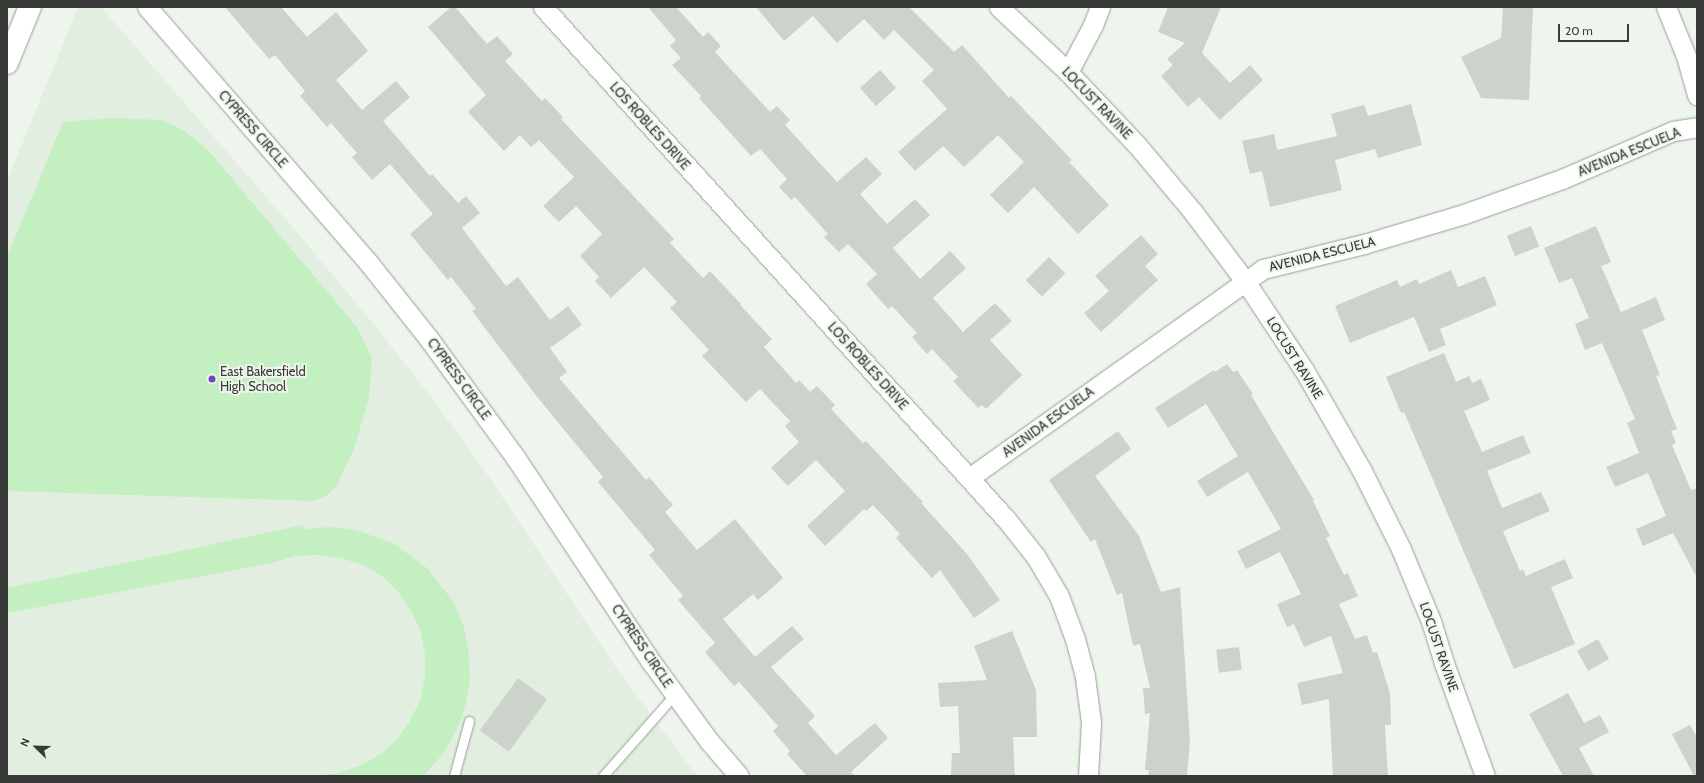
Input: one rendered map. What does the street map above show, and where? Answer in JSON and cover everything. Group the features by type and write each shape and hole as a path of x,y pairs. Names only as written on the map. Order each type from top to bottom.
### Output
{"street":[{"path":"8,58 30,7"},
{"name":"CYPRESS CIRCLE","path":"147,7 368,262 429,338 515,457 652,663 674,694 739,776"},
{"name":"LOS ROBLES DRIVE","path":"543,7 970,478 1006,519 1036,557 1059,596 1076,639 1085,677 1090,722 1088,776"},
{"name":"LOCUST RAVINE","path":"999,7 1068,72 1137,145 1193,212 1245,281 1304,370 1362,471 1401,549 1431,621 1480,771"},
{"path":"1068,72 1100,7"},
{"path":"1666,7 1692,51 1697,95"},
{"name":"AVENIDA ESCUELA","path":"970,478 1263,269 1364,244 1464,214 1562,179 1673,132 1697,127"}],"lane":[{"path":"603,776 674,694"},
{"path":"454,776 469,721"}],"shaded area":[{"name":"East Bakersfield High School","path":"78,7 101,7 302,238 372,322 432,398 489,477 619,672 697,776 7,776 7,181"}],"green space":[{"path":"110,118 161,120 183,130 209,151 357,327 372,358 369,398 354,449 336,487 325,497 312,501 7,491 7,257 63,122"},
{"path":"303,525 304,529 330,527 355,530 393,543 427,568 453,601 464,627 469,654 470,681 465,708 456,732 442,755 423,776 314,776 339,773 361,765 381,754 398,738 410,721 420,700 425,678 425,655 421,632 411,611 399,593 383,577 363,565 341,558 318,555 295,556 272,563 7,613 7,588"}],"building":[{"path":"225,7 281,7 307,37 336,12 368,51 336,80 362,110 396,81 410,97 383,121 430,176 432,174 458,203 466,196 480,213 462,228 506,286 518,277 550,320 568,306 582,325 550,348 567,372 559,378 646,480 649,477 673,505 665,512 697,550 735,519 783,578 758,600 753,594 723,619 755,657 792,626 804,639 771,667 815,716 808,723 836,755 875,723 888,738 851,772 855,776 807,776 787,754 790,751 773,731 778,726 739,682 734,686 705,652 715,643 678,600 683,596 649,555 655,550 598,482 603,477 538,398 472,311 476,309 451,277 448,280 410,234 433,214 390,164 372,180 352,157 357,153 331,123 327,127 300,96 305,91 275,55 269,59"},
{"path":"451,7 455,7 487,44 497,36 513,54 505,61 542,101 545,98 563,117 561,119 674,239 670,243 703,278 710,271 741,304 740,305 772,339 764,347 796,383 799,380 810,392 817,386 835,405 831,409 863,443 866,441 923,502 921,503 967,554 1000,600 974,618 940,570 932,578 896,538 900,534 873,505 866,511 864,509 825,546 807,526 845,491 816,460 788,486 771,468 799,442 785,426 790,421 760,389 746,402 702,356 709,350 670,308 677,302 644,267 611,298 595,281 599,277 580,256 602,234 576,206 559,222 543,206 574,177 539,140 531,147 520,135 504,151 468,112 486,95 428,27"},
{"path":"648,7 676,7 703,37 708,32 721,46 715,52 770,112 777,106 790,120 785,125 837,182 866,157 882,174 860,194 887,224 915,199 930,215 893,248 920,279 950,251 966,268 933,298 963,332 995,303 1012,321 990,340 1022,375 986,409 982,405 978,408 953,381 958,377 932,349 927,354 912,337 917,333 892,306 888,309 866,284 877,274 848,244 839,252 824,237 828,234 795,197 791,200 779,187 787,179 760,149 751,156 699,98 701,96 672,65 681,58 670,46 676,40"},
{"path":"756,7 909,7 954,52 962,45 1009,98 1011,96 1072,160 1069,162 1109,205 1078,234 1034,187 1008,213 990,195 1024,162 998,135 964,167 943,146 915,171 898,152 947,109 922,81 934,70 894,30 884,40 864,19 837,43 813,16 784,41"},
{"path":"1168,7 1221,7 1202,53 1230,83 1250,65 1263,80 1220,120 1199,97 1188,107 1161,76 1173,65 1167,59 1185,43 1158,32"},
{"path":"1503,7 1533,7 1529,100 1481,98 1461,57 1501,38"},
{"path":"880,70 896,88 876,106 860,88"},
{"path":"1411,104 1422,145 1378,158 1375,149 1335,160 1342,190 1270,207 1262,171 1250,174 1242,141 1274,134 1277,150 1337,136 1331,114 1364,105 1368,116"},
{"path":"1531,226 1539,246 1515,256 1507,236"},
{"path":"1596,226 1611,262 1601,266 1621,312 1656,297 1665,320 1642,330 1660,375 1656,376 1677,429 1671,431 1676,443 1672,445 1691,490 1697,488 1697,578 1673,533 1643,546 1636,529 1666,516 1648,473 1615,487 1606,467 1639,453 1627,423 1635,419 1602,343 1585,350 1575,324 1589,318 1572,278 1559,283 1544,248"},
{"path":"1141,235 1158,254 1145,266 1158,280 1101,332 1084,313 1109,291 1095,276"},
{"path":"1049,257 1065,273 1042,297 1026,280"},
{"path":"1451,270 1458,287 1485,276 1497,305 1440,329 1446,345 1429,352 1414,317 1350,343 1335,306 1397,280 1400,287 1417,279 1419,284"},
{"path":"1444,353 1456,382 1469,376 1472,383 1481,379 1490,400 1464,411 1482,452 1523,435 1531,453 1487,471 1502,508 1541,492 1550,511 1503,531 1520,571 1523,569 1526,576 1565,559 1573,578 1551,587 1575,644 1514,669 1404,412 1401,413 1386,377"},
{"path":"1227,364 1233,372 1237,370 1253,394 1251,395 1314,500 1313,501 1330,536 1326,538 1344,575 1348,573 1358,596 1339,604 1355,639 1367,635 1373,653 1377,652 1390,693 1391,725 1385,725 1388,776 1333,776 1329,699 1302,705 1297,683 1343,673 1331,636 1304,647 1294,624 1287,627 1277,604 1301,594 1280,552 1246,569 1237,551 1281,529 1248,472 1207,497 1197,481 1238,456 1206,404 1168,428 1155,408 1214,370 1215,372"},
{"path":"1118,431 1131,449 1095,476 1139,536 1161,592 1180,587 1190,741 1187,776 1148,776 1149,770 1145,770 1150,713 1145,714 1143,688 1150,688 1140,644 1133,646 1122,593 1117,595 1095,539 1091,542 1049,480"},
{"path":"1012,631 1036,690 1037,737 1013,737 1015,776 951,775 952,753 960,753 958,706 940,707 938,683 987,680 974,646"},
{"path":"1598,639 1609,659 1588,671 1577,651"},
{"path":"1239,647 1242,670 1219,673 1216,650"},
{"path":"518,678 547,699 509,752 480,731"},
{"path":"1568,693 1584,723 1600,715 1609,732 1579,748 1594,776 1563,776 1529,714"},
{"path":"1690,725 1697,737 1697,776 1694,776 1672,734"}],"place":[{"name":"East Bakersfield High School","path":"212,379"}]}
